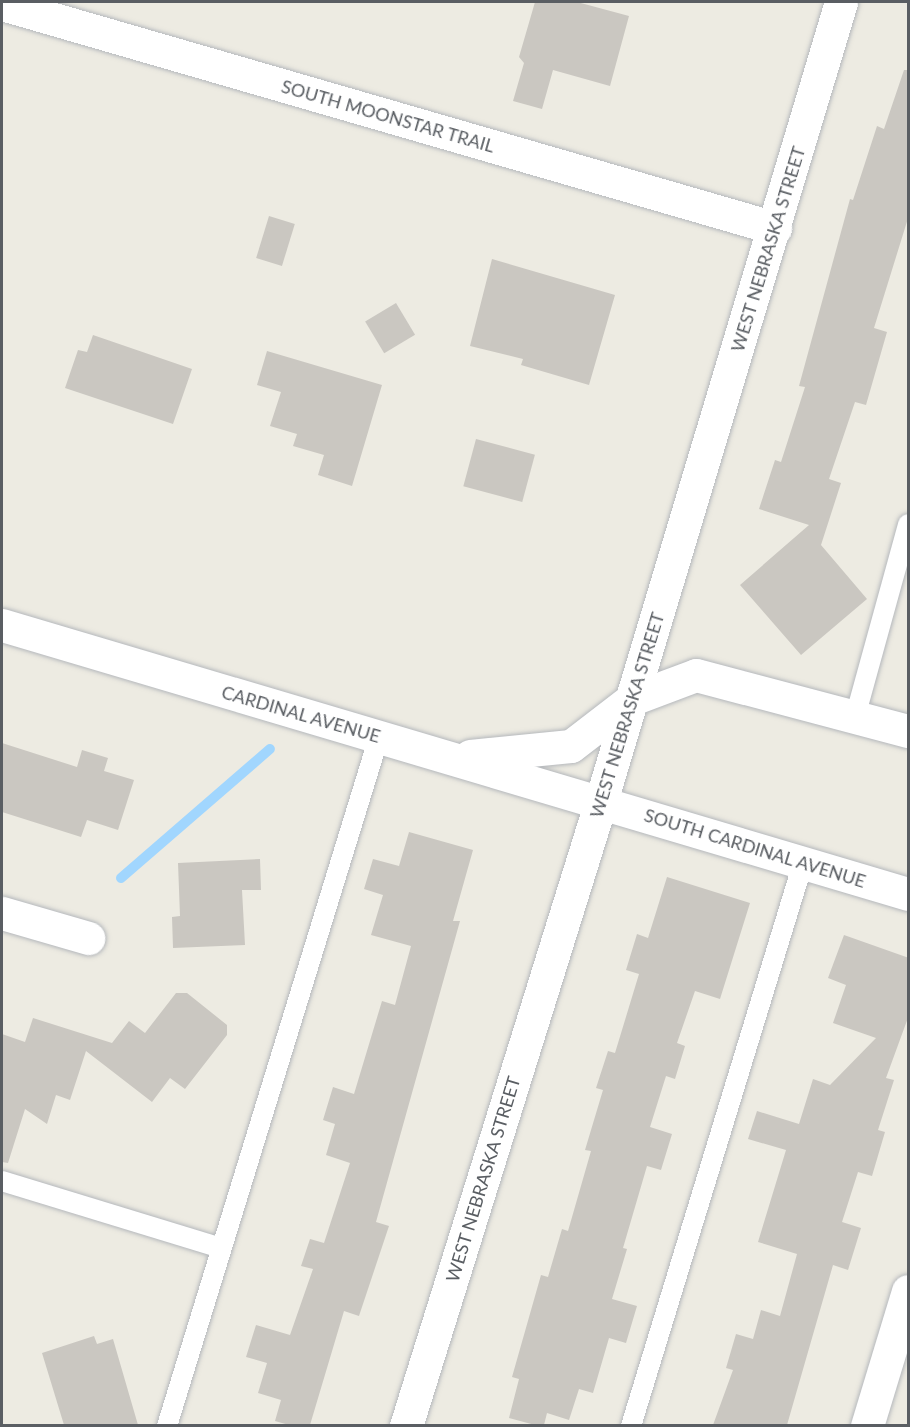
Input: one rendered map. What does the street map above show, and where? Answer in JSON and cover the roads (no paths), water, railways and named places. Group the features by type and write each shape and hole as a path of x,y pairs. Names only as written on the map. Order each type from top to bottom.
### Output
{"street":[{"name":"WEST NEBRASKA STREET","path":"406,1425 601,801 775,228 841,2"},
{"name":"SOUTH MOONSTAR TRAIL","path":"2,4 775,228"},
{"name":"CARDINAL AVENUE","path":"2,625 601,801"},
{"path":"453,758 571,746 632,699 696,675 909,731"},
{"name":"SOUTH CARDINAL AVENUE","path":"601,801 909,894"},
{"path":"2,913 88,938"},
{"path":"867,1425 909,1291"}],"lane":[{"path":"855,717 909,524"},
{"path":"167,1425 379,737"},
{"path":"631,1425 803,862"},
{"path":"2,1181 221,1248"}],"waterway":[{"path":"121,878 270,749"}]}
